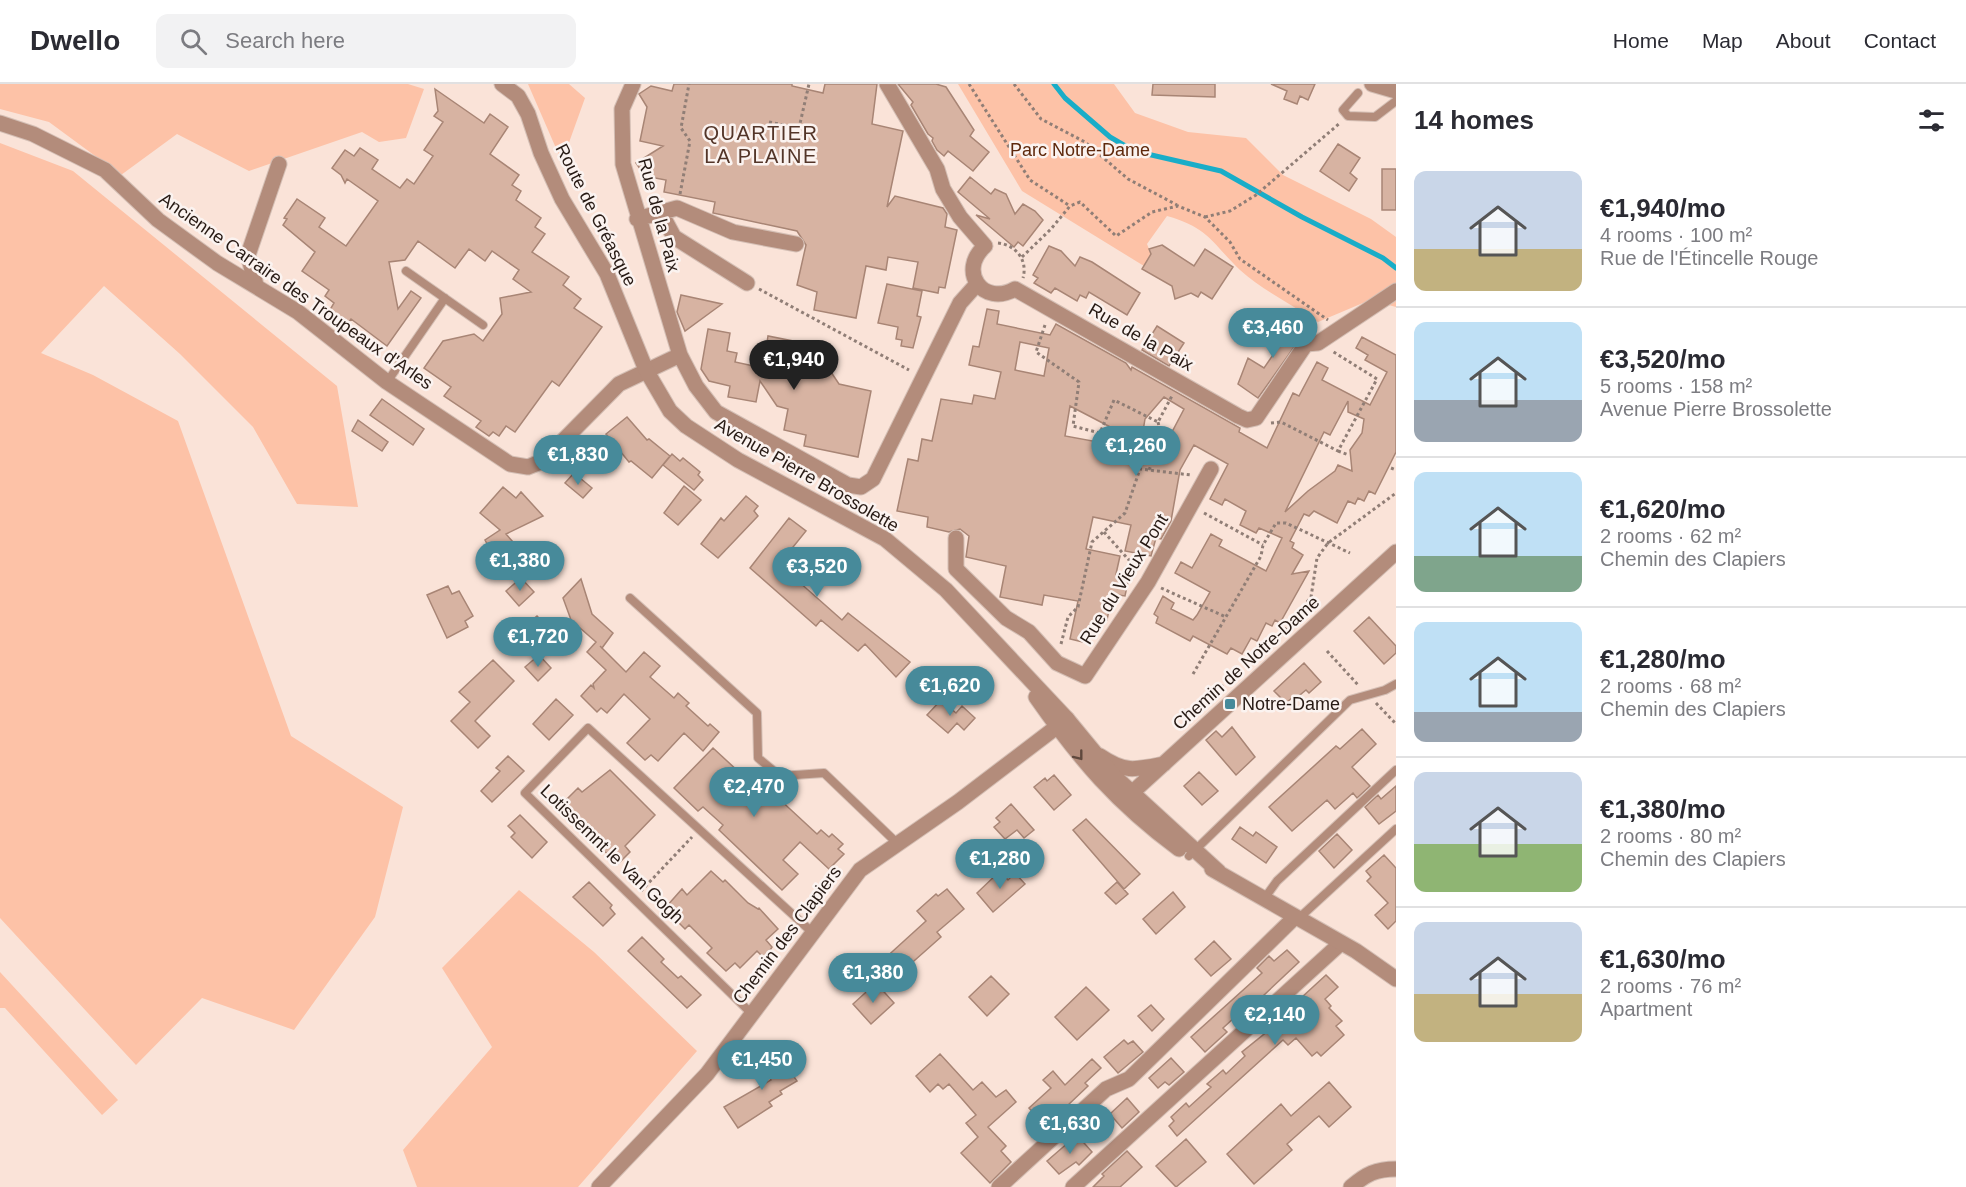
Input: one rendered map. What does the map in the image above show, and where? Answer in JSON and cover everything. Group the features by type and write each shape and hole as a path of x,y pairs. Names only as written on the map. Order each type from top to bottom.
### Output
{"street":[{"name":"Route de Gréasque","path":"502,84 518,96 528,114 541,153 562,199 607,274 646,370"},
{"name":"Rue de la Paix","path":"633,84 622,109 623,164 637,219 680,355 696,386 716,412 848,485 861,487 873,479 923,378"},
{"path":"887,84 937,169 943,189 960,217 985,246 974,259 974,276 977,284 991,294 1008,293 1015,289"},
{"path":"1372,84 1396,91"},
{"name":"Ancienne Carraire des Troupeaux d'Arles","path":"0,123 33,134 105,170 158,220 217,263 298,312 387,382 510,464 528,467 543,461 619,384 680,355"},
{"path":"256,285 248,255 279,164"},
{"path":"637,219 677,208 733,232 796,244"},
{"path":"660,211 674,237 747,283"},
{"path":"923,378 960,303 977,284"},
{"name":"Rue de la Paix","path":"1015,289 1051,307 1247,420 1256,418 1306,344 1318,342"},
{"path":"1318,342 1396,291"},
{"name":"Avenue Pierre Brossolette","path":"646,370 670,411 686,426 738,460 885,539 946,590 1009,658 1062,723 1090,770 1127,798"},
{"name":"Rue du Vieux Pont","path":"1057,663 1085,676 1148,582 1209,473"},
{"path":"956,538 956,569 1006,618 1029,632 1057,663"},
{"name":"Chemin de Notre-Dame","path":"1127,798 1396,552"},
{"name":"Avenue Pierre Brossolette","path":"1062,723 1096,754 1138,818 1219,872 1341,943 1396,979"},
{"name":"Chemin des Clapiers","path":"599,1187 707,1074 860,870 1062,723"},
{"path":"1096,754 1117,768 1134,770 1164,764"},
{"path":"999,1187 1106,1089 1129,1079 1297,918"},
{"path":"1073,1187 1341,943"},
{"path":"1352,1187 1366,1174 1380,1168 1396,1169"}],"lane":[{"path":"1358,93 1343,110 1348,116 1375,117 1396,101"},
{"path":"406,271 483,325"},
{"path":"387,382 445,298"},
{"path":"630,598 757,713 758,758 780,776 824,772 898,844"},
{"path":"1192,853 1350,700 1385,690 1396,684"},
{"name":"Lotissemnt le Van Gogh","path":"752,1014 525,793 588,728 813,933"},
{"path":"1264,899 1277,881 1396,771"},
{"path":"1297,918 1396,829"}],"path":[{"path":"677,208 690,141 681,128 689,84"},
{"path":"769,122 799,128 809,84"},
{"path":"969,84 1030,180 1070,206"},
{"path":"1014,84 1041,119 1085,142 1128,179 1205,217 1230,242 1240,258 1339,328"},
{"path":"1205,217 1230,211 1256,195 1348,116"},
{"path":"1022,257 1051,229 1070,206 1080,202 1116,236 1152,212 1179,206"},
{"path":"985,246 1002,243 1017,251 1022,257 1024,274 1015,289"},
{"path":"747,283 923,378"},
{"path":"1051,307 1036,352 1079,382 1073,426 1101,434 1114,399 1158,422"},
{"path":"1318,342 1377,379 1338,451"},
{"path":"1149,470 1162,439 1158,422 1180,382"},
{"path":"1281,423 1349,455"},
{"path":"1390,468 1396,470"},
{"path":"1057,663 1068,617 1078,607 1092,542 1125,513 1140,469 1209,473"},
{"path":"1275,642 1311,597 1317,558 1329,543 1396,493"},
{"path":"1191,505 1263,545"},
{"path":"1193,674 1261,556 1263,545 1276,523 1281,522 1350,553"},
{"path":"1104,532 1148,582 1226,617"},
{"path":"1206,697 1233,678"},
{"path":"633,898 699,829"}],"green space":[{"path":"0,84 408,84 424,89 406,138 379,142 362,132 249,171 177,134 121,175 49,122 0,109"},
{"path":"528,84 569,84 585,98 562,162"},
{"name":"Parc Notre-Dame","path":"958,84 1114,84 1135,113 1188,132 1246,138 1283,175 1371,219 1396,237 1396,307 1370,300 1318,322 1268,291 1240,270 1201,231 1167,216 1147,244 1151,254 1144,266 1022,191"},
{"path":"0,143 73,171 337,386 358,507 297,504 253,427 180,354 104,286 41,353 93,375 178,421 291,736 403,807 375,917 294,1030 202,998 136,1065 0,918"},
{"path":"519,890 594,952 697,1051 578,1187 417,1187 403,1150 492,1047 442,968"},
{"path":"0,972 118,1100 102,1115 5,1008 0,1008"}],"building":[{"path":"674,84 792,84 792,86 823,93 825,84 877,84 872,124 903,131 887,207 895,196 943,208 947,214 945,227 957,230 945,288 939,287 938,293 913,288 918,262 888,257 886,270 866,266 856,318 814,310 817,292 797,285 806,245 797,231 713,213 715,202 664,192 666,180 645,176 636,163 663,146 640,141 647,107 639,94 651,86 672,91"},
{"path":"898,84 936,84 946,87 974,130 970,136 989,152 973,171 948,151 944,156 937,150 932,141 933,138 928,134 911,105 913,102"},
{"path":"1153,84 1215,84 1215,97 1152,95"},
{"path":"1271,84 1315,84 1308,100 1300,96 1297,104 1284,99 1287,91"},
{"path":"435,89 484,123 490,114 508,127 490,154 519,175 512,185 521,191 516,200 541,218 535,227 545,234 532,252 569,277 563,285 581,299 574,308 602,327 559,386 552,381 515,432 506,426 499,436 493,432 489,436 476,427 481,421 444,396 451,387 424,368 443,341 474,334 483,341 502,314 500,298 531,292 513,279 519,270 492,251 485,261 469,249 455,268 418,241 405,260 389,262 398,309 411,291 421,298 387,346 351,319 345,327 327,315 334,303 325,296 329,290 302,271 315,252 283,225 287,219 284,218 297,199 325,218 319,227 346,246 378,201 347,179 345,183 341,175 332,168 345,150 354,156 360,148 378,160 372,169 400,188 407,179 414,184 433,156 424,150 443,122 434,116 438,111"},
{"path":"1338,144 1360,158 1350,173 1357,179 1349,191 1320,171"},
{"path":"1382,169 1396,169 1396,210 1382,210"},
{"path":"970,177 991,194 995,189 1006,194 1015,214 1023,204 1035,211 1043,220 1023,246 1018,242 1014,247 976,215 990,219 958,192"},
{"path":"1162,245 1194,266 1205,249 1233,267 1212,299 1201,292 1198,297 1191,293 1175,299 1172,286 1142,269 1151,254 1149,249"},
{"path":"1049,246 1061,251 1075,266 1080,257 1092,262 1140,293 1127,315 1089,292 1086,298 1080,295 1077,301 1055,288 1051,293 1034,283 1038,278 1033,275"},
{"path":"887,284 922,291 917,316 921,317 913,348 901,346 902,340 896,339 898,327 878,323"},
{"path":"681,295 722,304 685,331 677,312"},
{"path":"987,309 999,311 997,324 1050,335 1056,324 1126,363 1131,370 1132,367 1240,428 1239,432 1267,448 1293,393 1299,396 1317,362 1328,368 1322,380 1370,405 1387,372 1365,360 1368,355 1356,348 1362,337 1396,355 1396,452 1375,494 1369,491 1364,501 1358,498 1355,504 1348,501 1337,523 1314,511 1309,516 1304,514 1290,541 1294,543 1292,548 1303,555 1292,574 1309,571 1280,623 1275,620 1272,626 1266,623 1257,641 1251,638 1242,654 1231,648 1227,654 1193,636 1190,641 1156,623 1158,617 1154,614 1163,596 1174,603 1171,609 1193,620 1197,615 1210,592 1175,573 1181,562 1192,568 1211,534 1222,540 1219,546 1266,571 1282,538 1259,528 1256,533 1240,525 1246,511 1225,499 1222,505 1210,499 1228,464 1194,445 1180,470 1171,521 1161,539 1156,538 1151,556 1125,551 1131,525 1093,517 1086,549 1120,556 1116,574 1129,577 1125,596 1119,595 1118,602 1111,600 1107,620 1101,618 1096,637 1084,635 1083,642 1070,639 1078,601 1044,595 1042,605 1000,597 1006,566 966,557 969,536 960,529 949,532 927,527 928,517 897,511 908,459 918,461 922,439 932,441 941,399 972,404 974,395 995,399 1001,372 969,365 973,346 979,347","holes":["1020,342 1049,348 1044,376 1015,370","1164,397 1184,409 1161,453 1163,454 1065,436 1070,406 1141,443 1145,419","1348,401 1348,412 1364,419 1362,433 1350,450 1352,471 1338,465 1335,471 1285,512 1324,432 1330,435"]},
{"path":"1303,311 1314,319 1258,398 1238,384 1248,358 1264,368"},
{"path":"1157,326 1184,343 1169,366 1142,350"},
{"path":"708,329 730,333 727,351 737,353 735,362 763,368 768,336 813,345 839,384 871,391 858,457 804,446 806,435 784,430 788,409 777,406 760,381 756,402 728,397 730,386 709,381 701,369"},
{"path":"382,399 424,429 413,445 370,415"},
{"path":"627,417 647,440 649,439 670,456 652,478 631,461 629,462 606,434"},
{"path":"358,420 388,442 382,451 352,431"},
{"path":"672,454 680,461 683,458 700,472 698,475 703,480 694,490 663,465"},
{"path":"574,473 592,488 583,498 565,483"},
{"path":"684,486 701,500 678,525 664,513"},
{"path":"503,487 516,498 521,492 543,516 506,534 529,560 522,567 527,572 518,581 485,540 500,530 480,513"},
{"path":"746,496 758,506 754,511 758,516 718,558 701,544 721,518 724,521"},
{"path":"789,518 806,531 789,552 799,563 790,574 842,620 848,613 910,662 896,677 865,644 858,651 821,620 816,626 750,568"},
{"path":"521,578 534,592 519,606 506,591"},
{"path":"581,579 592,614 613,633 602,648 626,672 644,652 660,666 650,677 674,698 678,693 689,703 686,706 708,726 710,724 719,732 703,751 684,733 658,761 651,755 645,760 627,743 650,719 624,694 607,713 601,708 597,712 581,696 591,685 594,688 593,684 606,670 587,652 596,642 580,628 574,628 563,598"},
{"path":"448,586 452,594 459,591 473,616 465,621 468,627 447,638 427,595"},
{"path":"537,616 552,632 546,638 551,643 541,653 520,630"},
{"path":"1369,617 1396,646 1396,653 1384,664 1354,631"},
{"path":"539,655 551,668 538,681 525,667"},
{"path":"493,660 514,681 475,721 490,736 478,748 451,721 470,702 459,692"},
{"path":"1304,663 1321,682 1309,693 1306,690 1286,703 1274,691"},
{"path":"556,699 573,715 549,740 533,724"},
{"path":"941,700 956,713 962,706 975,718 964,730 957,723 948,733 927,715"},
{"path":"1232,727 1255,757 1236,775 1206,740 1216,731 1222,737"},
{"path":"1362,729 1376,744 1352,767 1370,786 1357,798 1353,793 1335,809 1327,800 1292,831 1269,807 1336,746 1340,749"},
{"path":"713,748 753,785 755,783 759,788 763,784 817,834 821,830 829,837 832,834 843,844 838,849 844,854 829,869 800,842 783,860 798,874 782,890 719,830 723,825 703,807 698,811 674,788"},
{"path":"508,756 524,771 492,802 481,791 500,771 496,768"},
{"path":"610,770 655,815 625,846 630,852 618,864 598,845 601,842 562,804 578,788 582,792"},
{"path":"1199,772 1218,791 1202,805 1184,786"},
{"path":"1054,775 1071,795 1054,810 1034,787 1045,778 1047,781"},
{"path":"1396,786 1396,811 1379,824 1365,807 1378,795 1381,799"},
{"path":"1011,804 1034,830 1024,838 1017,830 1005,839 994,827 1000,822 996,818"},
{"path":"520,815 547,842 532,858 511,837 515,833 508,826"},
{"path":"1086,819 1140,874 1124,889 1073,830"},
{"path":"1240,827 1253,836 1256,832 1277,847 1266,863 1232,839"},
{"path":"1337,834 1352,850 1334,868 1319,851"},
{"path":"1384,855 1396,868 1396,921 1388,929 1375,915 1388,903 1367,881 1371,877 1366,871"},
{"path":"711,871 723,882 725,880 748,903 759,908 778,929 766,940 772,947 765,959 757,951 740,968 735,963 726,971 707,953 712,948 689,925 685,929 666,907 682,889 687,895"},
{"path":"1000,871 1008,880 1015,873 1025,884 993,912 977,893"},
{"path":"589,882 612,905 610,908 615,914 603,926 573,897"},
{"path":"1117,882 1128,894 1116,904 1105,893"},
{"path":"947,889 964,909 937,932 941,937 897,976 882,961 926,921 917,911 936,894 938,896"},
{"path":"1173,892 1185,907 1156,934 1143,919"},
{"path":"642,937 664,959 661,962 678,978 681,976 701,995 687,1008 628,951"},
{"path":"1214,941 1231,959 1211,976 1195,959"},
{"path":"1287,950 1299,962 1248,1010 1246,1007 1223,1028 1227,1032 1205,1052 1191,1037 1262,973 1257,968 1269,956 1274,961"},
{"path":"1326,975 1338,987 1325,999 1331,1006 1329,1008 1342,1021 1336,1026 1344,1035 1321,1056 1317,1052 1312,1056 1296,1038 1288,1045 1283,1040 1177,1136 1169,1126 1174,1121 1171,1117 1186,1103 1189,1107 1211,1087 1207,1084 1223,1070 1226,1074 1245,1056 1242,1052 1279,1022 1277,1020"},
{"path":"991,976 1009,994 987,1016 969,997"},
{"path":"876,983 894,1003 871,1024 853,1004"},
{"path":"1086,987 1109,1010 1077,1040 1055,1017"},
{"path":"1151,1005 1164,1019 1152,1031 1138,1016"},
{"path":"1124,1040 1128,1044 1133,1041 1143,1052 1118,1073 1104,1057"},
{"path":"775,1050 797,1081 780,1091 782,1094 769,1102 772,1106 738,1128 724,1107 771,1080 759,1060"},
{"path":"940,1054 973,1090 982,1082 996,1097 1006,1090 1016,1102 988,1127 1006,1146 1001,1151 1011,1162 990,1183 961,1153 978,1137 966,1123 976,1115 949,1084 943,1089 938,1084 930,1092 916,1076"},
{"path":"1171,1058 1184,1072 1169,1085 1165,1082 1158,1088 1149,1078"},
{"path":"1092,1059 1101,1068 1085,1083 1088,1086 1046,1126 1029,1108 1051,1088 1043,1080 1053,1071 1065,1085"},
{"path":"1329,1082 1351,1107 1329,1127 1319,1116 1315,1119 1287,1144 1292,1150 1254,1184 1227,1154 1281,1104 1291,1116"},
{"path":"1127,1098 1139,1112 1122,1128 1110,1114"},
{"path":"1077,1135 1092,1152 1079,1165 1076,1162 1059,1174 1047,1161"},
{"path":"1186,1139 1206,1162 1176,1187 1156,1166"},
{"path":"1127,1151 1142,1167 1120,1187 1093,1187 1104,1176 1102,1174"}],"waterway":[{"path":"1054,84 1065,98 1110,137 1134,151 1221,171 1302,217 1383,258 1396,268"}],"place":[{"name":"Notre-Dame","path":"1230,704"}],"district":[{"name":"QUARTIER LA PLAINE","path":"761,144"}]}
